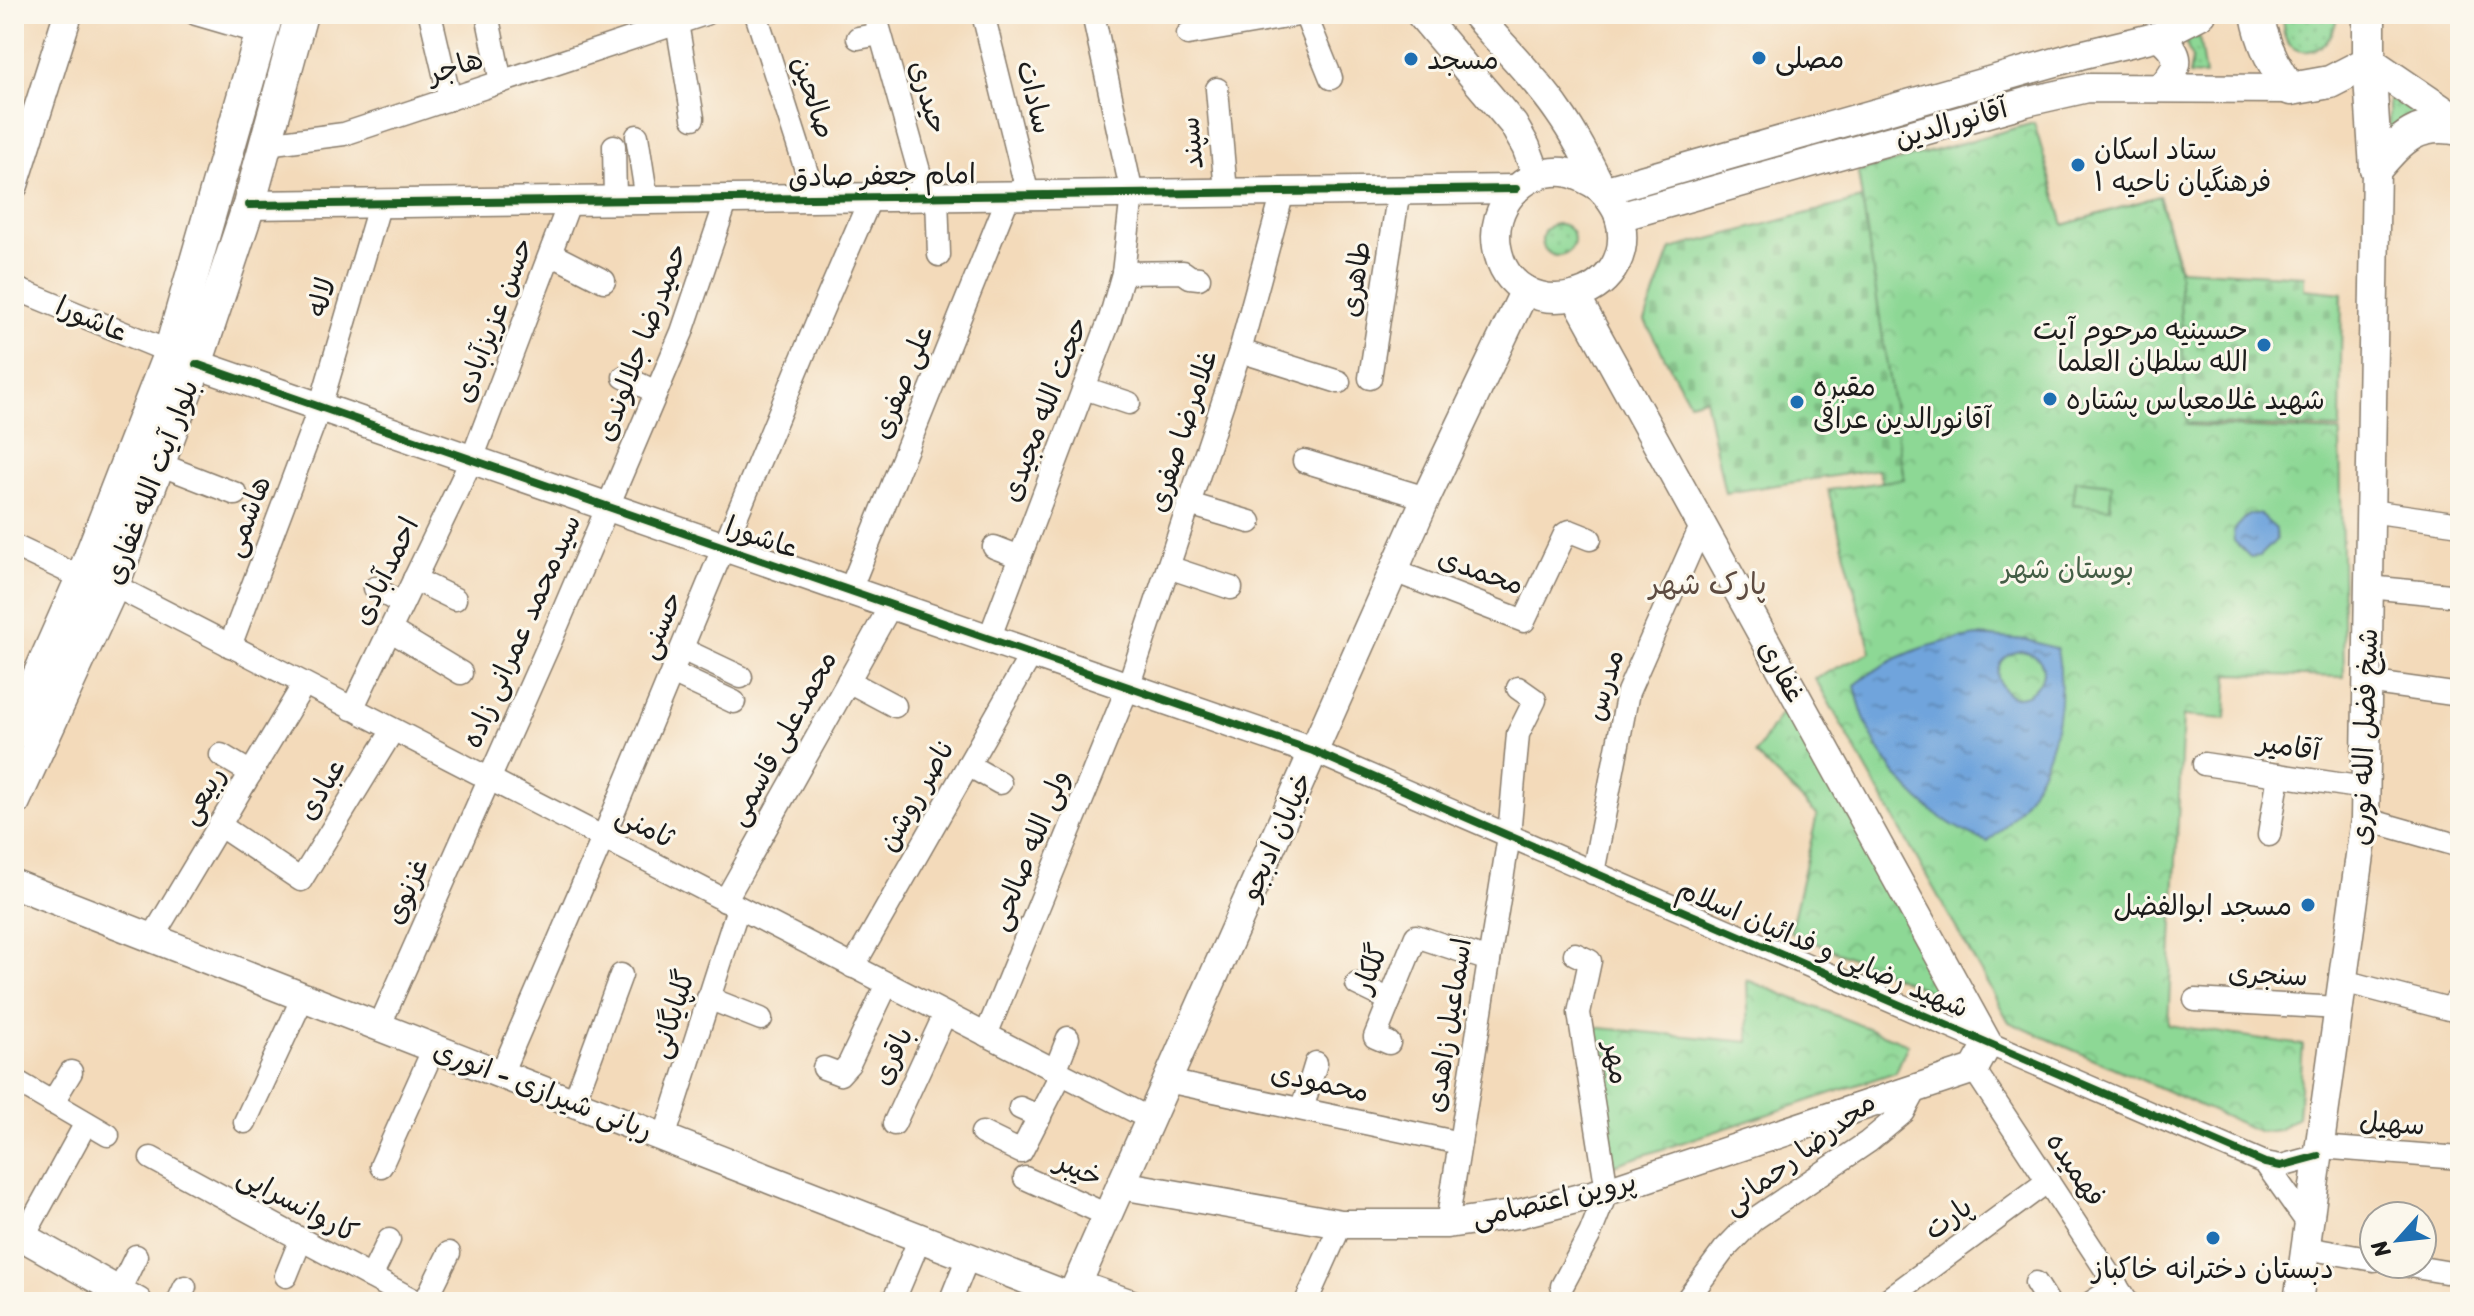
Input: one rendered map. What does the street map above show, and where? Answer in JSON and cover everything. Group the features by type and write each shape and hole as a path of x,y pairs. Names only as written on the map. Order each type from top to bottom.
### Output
{"main road":[{"name":"بلوار آیت الله غفاری","path":"14,801 183,358 249,205 301,14"},
{"path":"2257,14 2271,58 2291,89 2330,82 2369,62"},
{"path":"2369,14 2376,168"},
{"name":"بلوار آیت الله غفاری","path":"14,732 159,464 264,24"},
{"path":"2369,62 2460,126"},
{"path":"2376,168 2398,142 2416,132 2438,125 2460,126"}],"street":[{"path":"14,185 68,14"},
{"path":"196,14 264,24"},
{"path":"430,14 450,99"},
{"path":"487,14 501,82"},
{"name":"صالحین","path":"756,14 815,198"},
{"name":"سادات","path":"983,14 1019,195"},
{"name":"حجت الله مجیدی","path":"989,639 1110,319 1123,273 1132,194 1093,14"},
{"path":"1188,34 1304,14 1331,78"},
{"path":"1420,14 1513,124 1526,147 1526,182"},
{"path":"1475,14 1556,108 1584,150 1603,190 1615,207 1622,234 1620,250 1605,280 1576,297 1541,297 1525,290 1512,279 1497,250 1495,233 1505,201 1526,182 1564,172 1591,181 1603,190"},
{"name":"آقانورالدین","path":"1603,190 2023,71 2159,36 2202,14"},
{"path":"687,18 693,118"},
{"name":"هاجر","path":"266,144 344,134 687,18"},
{"name":"حیدری","path":"871,29 931,196 939,255"},
{"path":"2159,36 2174,52 2177,63 2174,73 2162,87"},
{"name":"آقانورالدین","path":"1619,217 2026,102 2088,88 2291,89"},
{"name":"سپند","path":"1217,89 1226,192"},
{"path":"1513,124 1532,135 1542,135 1551,131 1556,121 1556,108"},
{"path":"637,136 647,200"},
{"path":"614,146 615,200"},
{"name":"شیخ فضل الله نوری","path":"2298,1302 2365,819 2376,168"},
{"name":"امام جعفر صادق","path":"249,205 1399,190 1526,182"},
{"name":"طاهری","path":"1370,378 1399,190"},
{"name":"غلامرضا صفری","path":"1128,687 1240,351 1283,192"},
{"name":"علی صفری","path":"850,590 1019,195"},
{"name":"حسنی","path":"501,1074 871,197"},
{"name":"حمیدرضا جلالوندی","path":"608,506 682,332 727,199"},
{"name":"حسن عزیزآبادی","path":"472,459 570,201"},
{"name":"لاله","path":"320,407 380,203"},
{"path":"551,254 604,281"},
{"path":"1123,273 1183,272 1199,278"},
{"name":"عاشورا","path":"14,288 183,358 320,407 1313,751"},
{"name":"خیابان ادبجو","path":"1073,1294 1426,498 1525,290"},
{"name":"غفاری","path":"1576,297 1988,1044"},
{"path":"1240,351 1339,382"},
{"path":"624,377 656,392"},
{"path":"1084,388 1129,403"},
{"name":"هاشمی","path":"230,646 320,407"},
{"name":"احمدآبادی","path":"352,709 472,459"},
{"path":"1304,461 1426,498"},
{"path":"159,464 236,494"},
{"path":"1189,504 1250,522"},
{"name":"سیدمحمد عمرانی زاده","path":"488,779 608,506"},
{"path":"2370,511 2460,524"},
{"name":"مدرس","path":"1593,873 1628,692 1702,524"},
{"name":"محمدی","path":"1394,571 1524,621 1565,534 1570,531 1590,539"},
{"name":"ثامنی","path":"14,546 230,646 1150,1119"},
{"path":"994,547 1020,557"},
{"path":"1168,567 1231,588"},
{"path":"414,579 455,599"},
{"path":"2369,587 2460,596"},
{"path":"375,588 402,604"},
{"name":"محمدعلی قاسمی","path":"732,904 891,605"},
{"path":"390,630 461,673"},
{"path":"682,649 741,677"},
{"name":"ناصر روشن","path":"853,967 1032,653"},
{"path":"672,673 734,702"},
{"path":"848,681 895,706"},
{"path":"2367,682 2460,695"},
{"name":"ربیعی","path":"152,938 304,684"},
{"name":"ولی الله صالحی","path":"986,1035 1128,687"},
{"name":"اسماعیل زاهدی","path":"1447,1224 1509,836 1518,734 1535,700 1518,688"},
{"name":"عبادی","path":"219,825 301,880 393,730"},
{"name":"شهید رضایی و فدائیان اسلام","path":"1313,751 2265,1163 2281,1166 2319,1151"},
{"path":"221,755 251,773"},
{"name":"آقامیر","path":"2204,764 2365,788"},
{"path":"968,765 1000,783"},
{"path":"2269,835 2279,775"},
{"name":"غزنوی","path":"379,1027 488,779"},
{"path":"2365,819 2460,846"},
{"name":"ربانی شیرازی - انوری","path":"14,884 968,1257 1073,1294"},
{"name":"گلپایگانی","path":"664,1138 708,998 732,904"},
{"name":"گلکار","path":"1389,1043 1375,1037 1416,936 1489,960"},
{"name":"مهر","path":"1575,954 1590,961 1579,1013 1607,1191"},
{"path":"574,1102 621,975"},
{"path":"824,1068 840,1074 849,1064 887,984"},
{"path":"1357,984 1390,1000"},
{"name":"سنجری","path":"2195,1000 2341,994 2456,1007"},
{"path":"245,1122 303,997"},
{"path":"708,998 761,1019"},
{"name":"باقری","path":"894,1124 945,1014"},
{"path":"982,1133 1021,1152 1030,1112 1058,1073 1068,1038"},
{"path":"1974,1069 1988,1044"},
{"path":"381,1166 434,1048"},
{"path":"1302,1109 1316,1063"},
{"name":"پروین اعتصامی","path":"1121,1185 1341,1224 1447,1224 1518,1214 1607,1191 1974,1069"},
{"name":"فهمیده","path":"1974,1069 2122,1294"},
{"path":"52,1103 71,1072"},
{"path":"14,1080 108,1135"},
{"name":"محمودی","path":"1167,1081 1460,1143"},
{"name":"محدرضا رحمانی","path":"1685,1302 1724,1250 1753,1220 1868,1142 1904,1112 1917,1088"},
{"path":"86,1123 19,1235 129,1297 136,1256"},
{"name":"سهیل","path":"2319,1151 2460,1158"},
{"name":"کاروانسرایی","path":"151,1158 416,1302"},
{"path":"2265,1163 2307,1236 2358,1254"},
{"name":"خیبر","path":"1025,1178 1107,1215"},
{"name":"پارت","path":"1884,1302 2048,1181"},
{"path":"1562,1286 1590,1234 1607,1191"},
{"path":"1306,1302 1341,1224"},
{"path":"893,1302 920,1238"},
{"path":"286,1276 301,1239"},
{"path":"371,1277 389,1240"},
{"path":"425,1302 449,1253"},
{"path":"950,1302 968,1257"},
{"path":"2438,1271 2445,1272"},
{"path":"1073,1294 1135,1302"},
{"path":"2092,1302 2122,1294"}],"green space":[{"path":"2282,14 2338,14 2325,43 2315,50 2306,51 2296,49 2287,42"},
{"path":"2199,36 2205,76 2189,75 2192,59 2185,41"},
{"path":"2389,98 2423,119 2389,133"},
{"path":"2034,123 2064,225 2159,196 2180,269 2304,276 2304,289 2342,293 2340,429 2190,423 2175,492 1901,459 1904,479 1882,482 1878,469 1725,493 1705,398 1689,402 1645,321 1671,249 1862,199 1858,172"},
{"name":"بوستان شهر","path":"2034,123 2064,225 2159,196 2178,266 2187,425 2340,432 2344,677 2228,674 2226,719 2183,716 2168,1025 2303,1045 2298,1117 2278,1130 2260,1132 2009,1022 1815,678 1871,652 1828,490 1904,479 1858,172"},
{"path":"1558,224 1570,228 1574,240 1570,252 1558,256 1546,252 1542,240 1546,228"},
{"path":"2075,480 2112,484 2110,508 2072,504"},
{"path":"1787,703 1950,1000 1790,932 1817,815 1755,754"},
{"path":"1747,980 1908,1044 1896,1072 1608,1167 1590,1027 1749,1042"}],"water":[{"path":"2249,514 2259,514 2276,529 2276,540 2260,556 2250,557 2234,541 2233,531"},
{"path":"1977,636 2028,640 2057,649 2060,702 2048,754 2024,802 1988,842 1940,817 1901,781 1872,736 1855,685 1898,658 1928,646","holes":["2020,651 2035,656 2042,665 2042,676 2037,686 2019,697 2009,694 1998,677 2001,662"]}],"cycle path":[{"path":"249,205 1516,189"},
{"path":"196,364 1313,751 2265,1163 2281,1166 2318,1156"}],"place":[{"name":"مصلی","path":"1759,58"},
{"name":"مسجد","path":"1411,59"},
{"name":"ستاد اسکان فرهنگیان ناحیه ۱","path":"2078,165"},
{"name":"حسینیه مرحوم آیت الله سلطان العلما","path":"2264,345"},
{"name":"شهید غلامعباس پشتاره","path":"2050,399"},
{"name":"مقبره آقانورالدین عراقی","path":"1797,402"},
{"name":"مسجد ابوالفضل","path":"2308,905"},
{"name":"دبستان دخترانه خاکباز","path":"2213,1238"}],"district":[{"name":"پارک شهر","path":"1708,584"}]}
